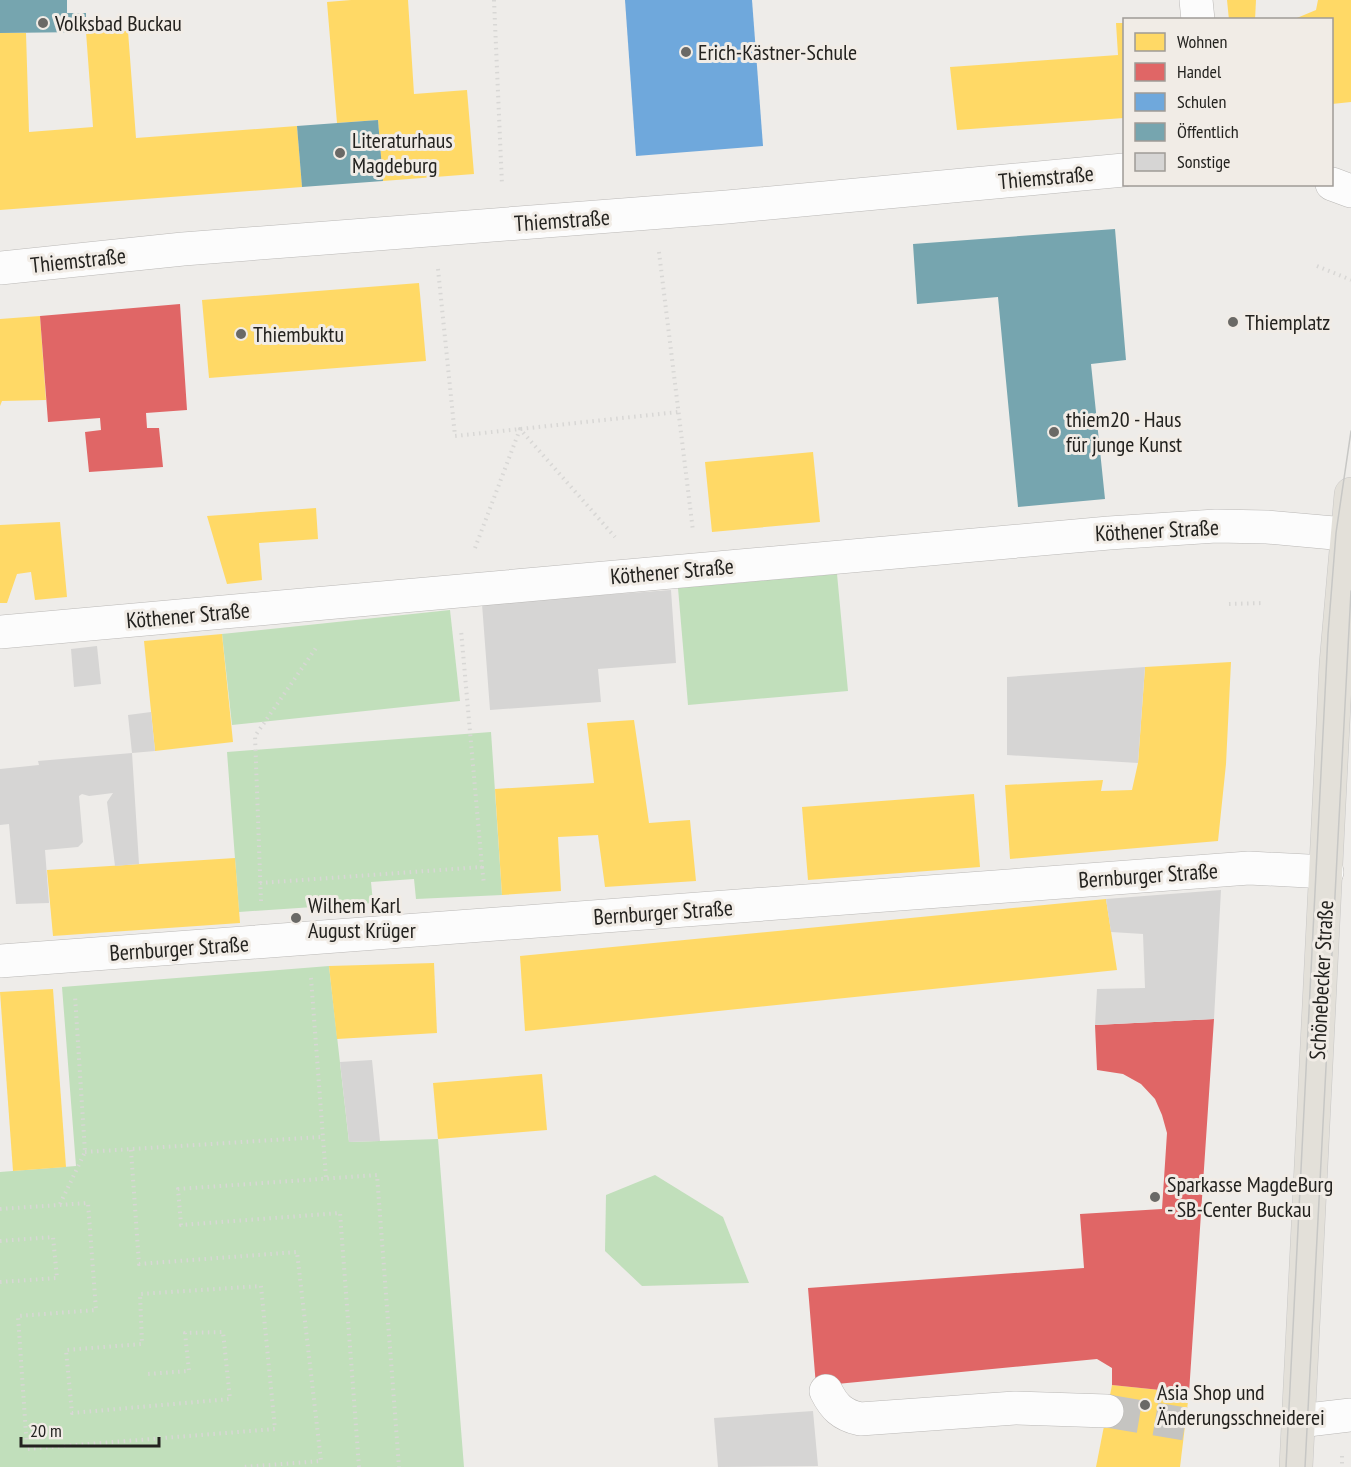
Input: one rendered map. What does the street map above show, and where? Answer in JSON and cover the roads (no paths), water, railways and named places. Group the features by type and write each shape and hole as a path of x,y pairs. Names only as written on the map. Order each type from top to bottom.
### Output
{"main road":[{"name":"Schönebecker Straße","path":"1296,1467 1336,664 1345,534 1351,494"}],"street":[{"path":"1196,0 1198,18"},
{"name":"Thiemstraße","path":"0,268 183,249 654,213 1123,170"},
{"path":"1333,184 1351,191"},
{"name":"Köthener Straße","path":"0,632 697,569 1216,526 1267,527 1345,534"},
{"name":"Bernburger Straße","path":"0,961 1249,868 1327,872"},
{"path":"825,1390 831,1403 845,1416 860,1419 1014,1408 1107,1411"},
{"path":"1299,1421 1351,1415"}],"tunnel":[{"path":"1107,1411 1185,1424"}],"tram line":[{"path":"1286,1467 1328,634 1336,533 1351,431"},
{"path":"1305,1467 1351,591"}],"place":[{"name":"Volksbad Buckau","path":"43,23"},
{"name":"Erich-Kästner-Schule","path":"686,52"},
{"name":"Literaturhaus Magdeburg","path":"340,153"},
{"name":"Thiemplatz","path":"1233,322"},
{"name":"Thiembuktu","path":"241,334"},
{"name":"thiem20 - Haus für junge Kunst","path":"1054,432"},
{"name":"Wilhem Karl August Krüger","path":"296,918"},
{"name":"Sparkasse MagdeBurg - SB-Center Buckau","path":"1155,1197"},
{"name":"Asia Shop und Änderungsschneiderei","path":"1145,1405"}]}
